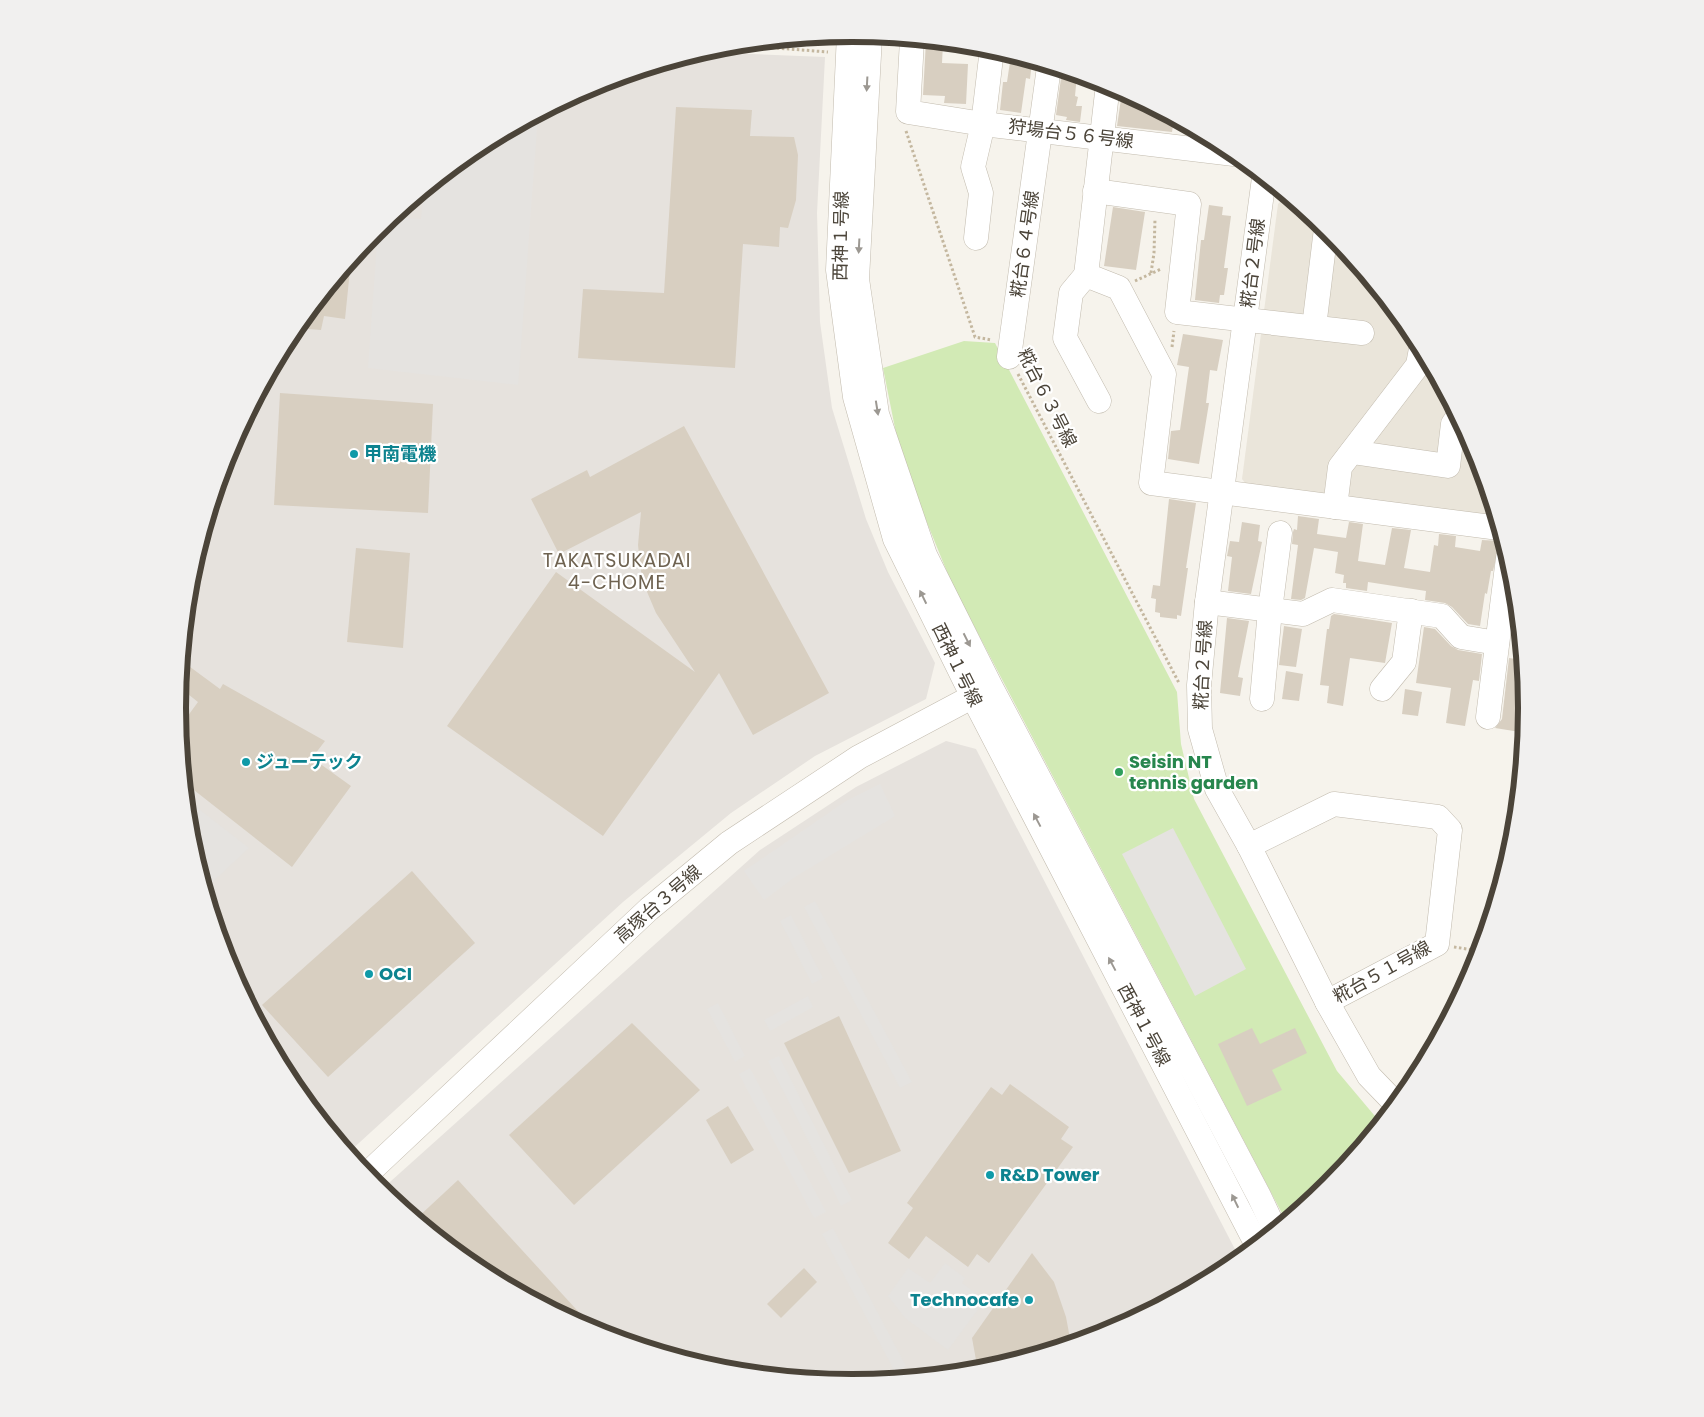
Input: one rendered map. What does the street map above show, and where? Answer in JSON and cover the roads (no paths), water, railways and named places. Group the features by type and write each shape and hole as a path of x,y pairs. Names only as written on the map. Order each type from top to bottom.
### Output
{"street":[{"name":"西神１号線","path":"848,43 838,270 855,397 895,539 982,692 1259,1196 1272,1224"},
{"name":"西神１号線","path":"870,43 857,279 877,414 925,556 982,692 1254,1239"},
{"name":"狩場台５６号線","path":"912,45 908,112 983,124 1101,138 1198,141"},
{"path":"976,238 981,193 973,167 983,124 991,57"},
{"name":"糀台６４号線","path":"1009,357 1048,72"},
{"path":"1099,401 1065,338 1071,293 1086,275 1107,93"},
{"name":"糀台２号線","path":"1263,185 1207,602 1199,685 1200,729 1217,789 1249,846 1326,1002 1369,1076 1391,1099"},
{"path":"1095,191 1189,204 1177,312 1245,318 1362,333"},
{"path":"1314,327 1327,242"},
{"path":"1086,275 1119,288 1164,374 1151,483 1492,527"},
{"path":"1335,507 1340,468 1418,365 1419,360"},
{"path":"1352,452 1448,466 1453,424"},
{"path":"1262,699 1270,610 1280,532"},
{"path":"1488,718 1505,581"},
{"path":"1207,602 1303,614 1332,600 1442,616 1461,637 1498,643"},
{"path":"1382,689 1404,662 1411,612"},
{"name":"高塚台３号線","path":"372,1170 649,909 729,843 859,757 982,692"},
{"name":"糀台５１号線","path":"1249,846 1334,804 1438,817 1450,830 1436,944 1326,1002"}],"place":[{"name":"甲南電機","path":"354,454"},
{"name":"ジューテック","path":"246,762"},
{"name":"Seisin NT tennis garden","path":"1119,772"},
{"name":"OCI","path":"369,974"},
{"name":"R&D Tower","path":"990,1175"},
{"name":"Technocafe","path":"1029,1300"}],"district":[{"name":"TAKATSUKADAI 4-CHOME","path":"617,571"}]}
